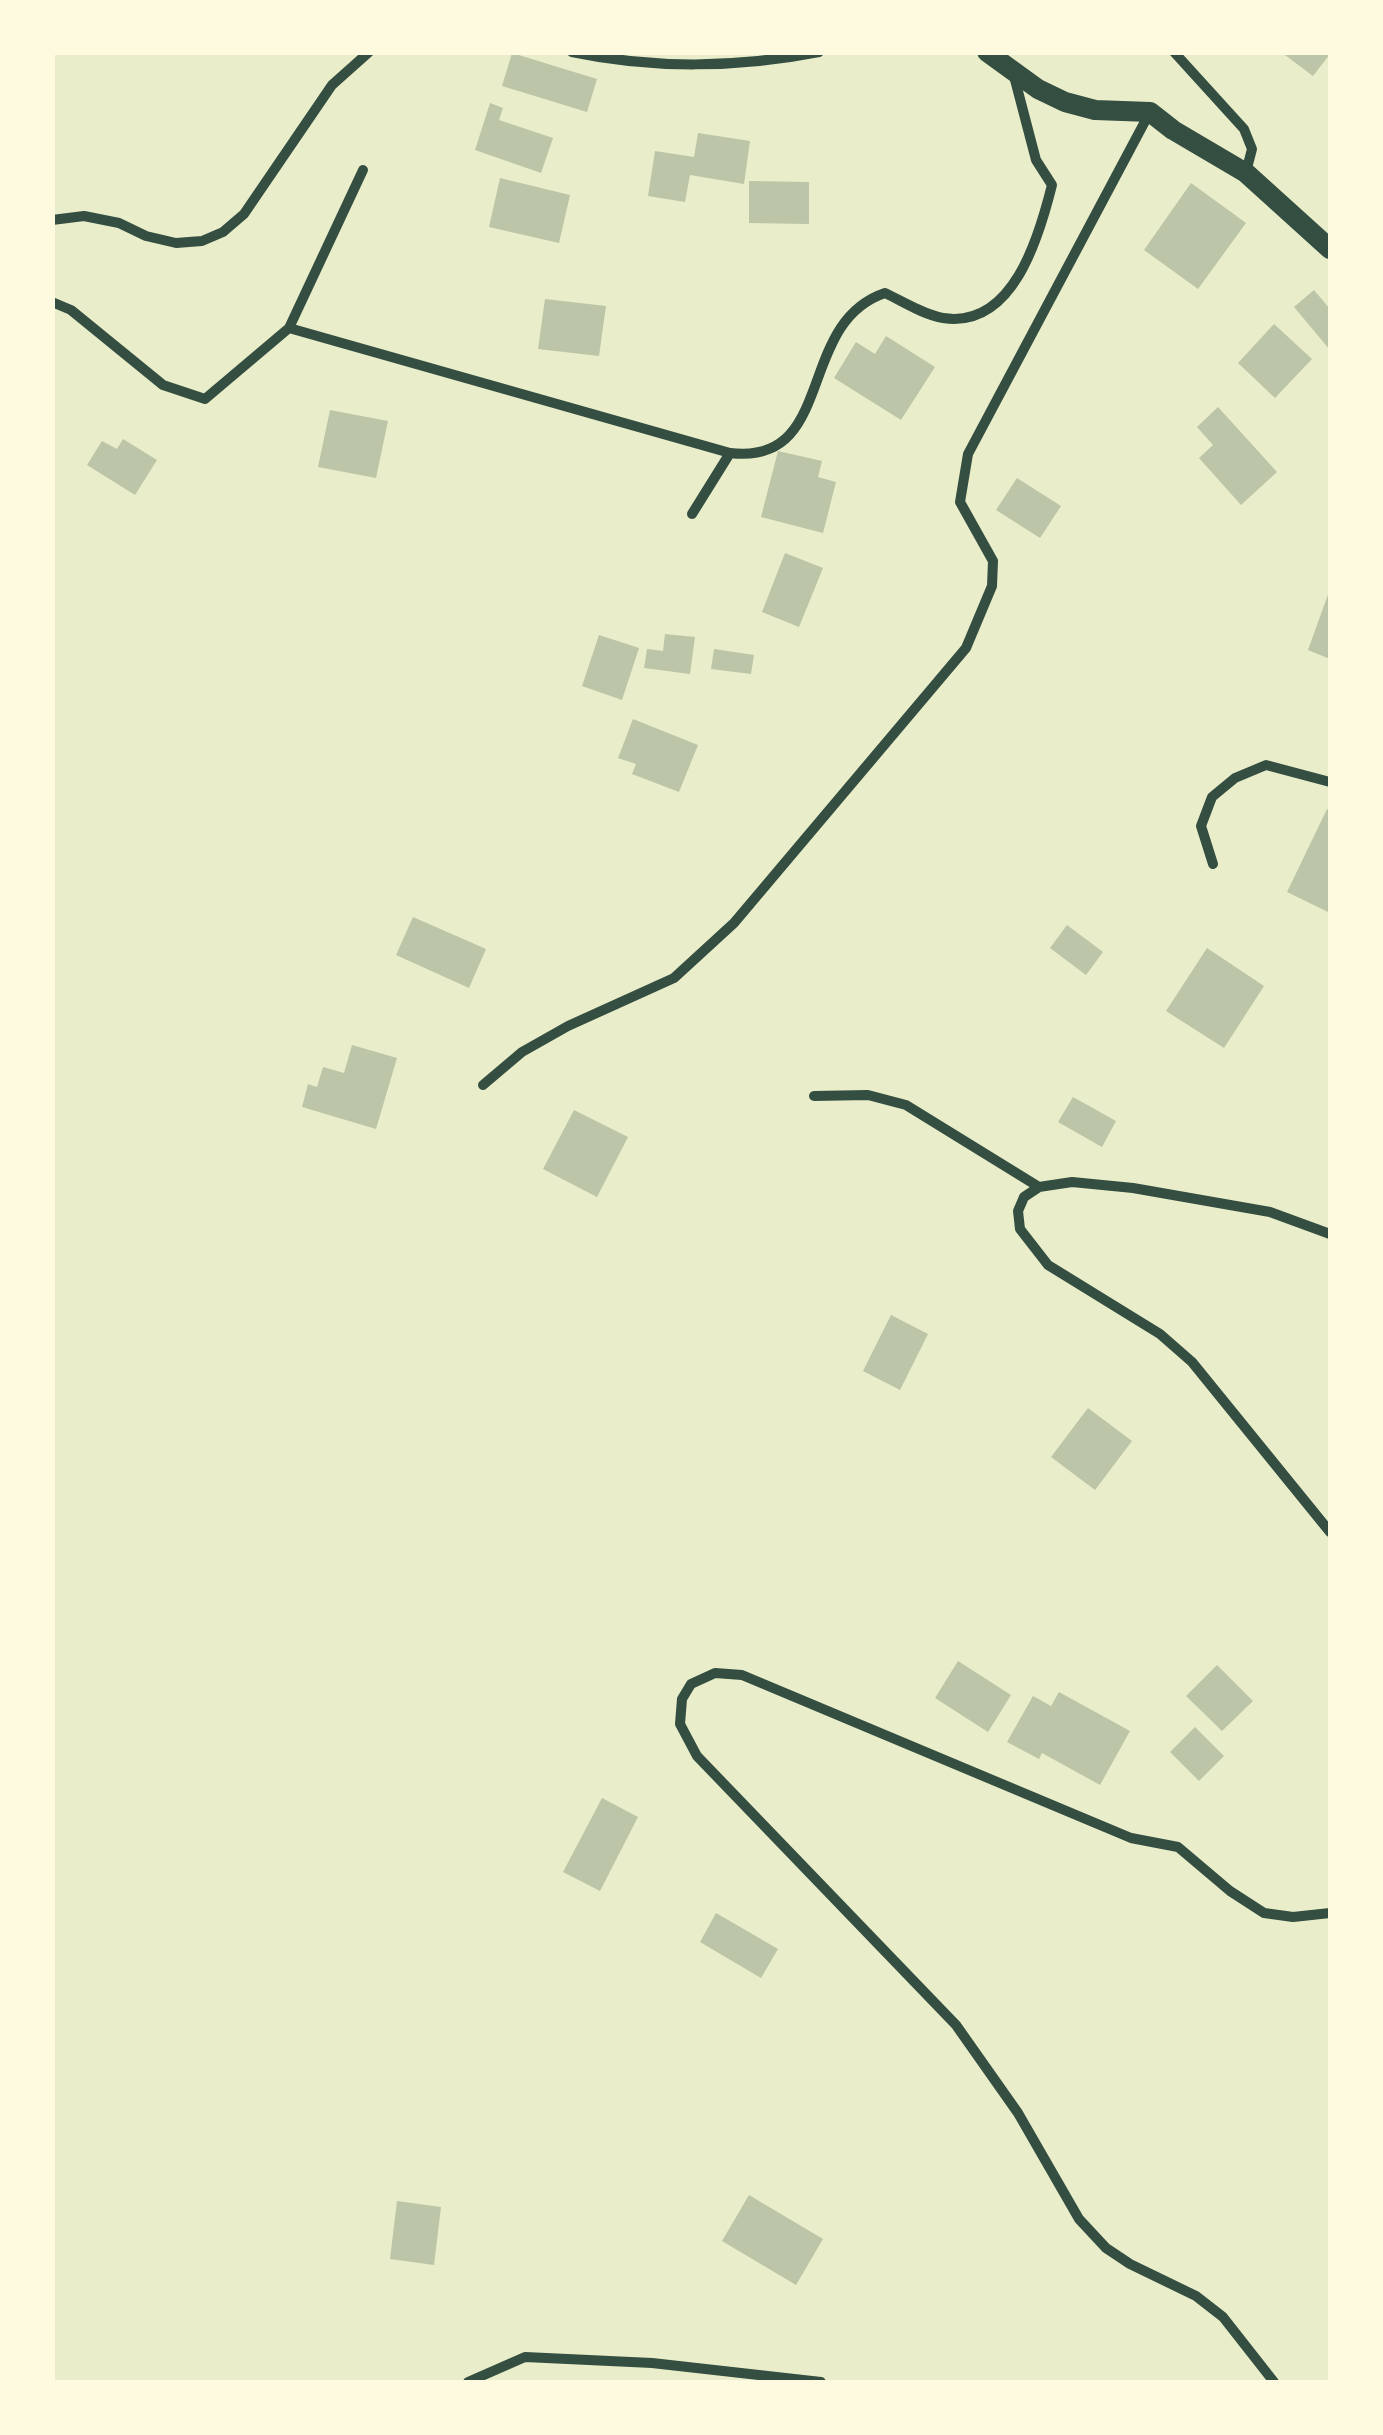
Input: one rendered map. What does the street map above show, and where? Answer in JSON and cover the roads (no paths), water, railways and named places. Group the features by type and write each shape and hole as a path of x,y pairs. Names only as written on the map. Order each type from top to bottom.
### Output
{"main road":[{"path":"987,52 1038,89 1065,102 1095,110 1150,112 1173,130 1246,172 1330,249"}],"street":[{"path":"52,220 84,216 119,223 146,236 176,243 202,241 223,232 244,214 332,86 370,52"},
{"path":"572,52 644,64 779,60 818,52"},
{"path":"1174,52 1244,129 1252,149 1246,172"},
{"path":"289,328 730,453 773,450 796,429 841,323 872,297 884,293 942,318 965,316 987,310 1008,294 1018,280 1052,185 1036,160 1013,70"},
{"path":"484,1085 522,1052 568,1026 642,995 674,978 698,959 734,923 966,648 992,586 993,561 960,502 968,454 1150,112"},
{"path":"52,302 70,310 162,385 204,399 289,328 363,170"},
{"path":"692,514 730,453"},
{"path":"1213,864 1201,826 1212,797 1234,778 1266,765 1330,782"},
{"path":"814,1096 868,1095 906,1105 1040,1187"},
{"path":"1330,1234 1270,1212 1133,1188 1072,1182 1040,1187 1024,1197 1018,1211 1020,1229 1048,1265 1160,1334 1192,1362 1330,1532"},
{"path":"1274,2382 1223,2317 1196,2296 1106,2248 1079,2219 1018,2113 956,2026 697,1756 680,1724 682,1699 691,1684 714,1673 742,1675 1132,1838 1178,1847 1230,1892 1264,1913 1330,1913"},
{"path":"468,2382 525,2357 652,2363 821,2382"}]}
